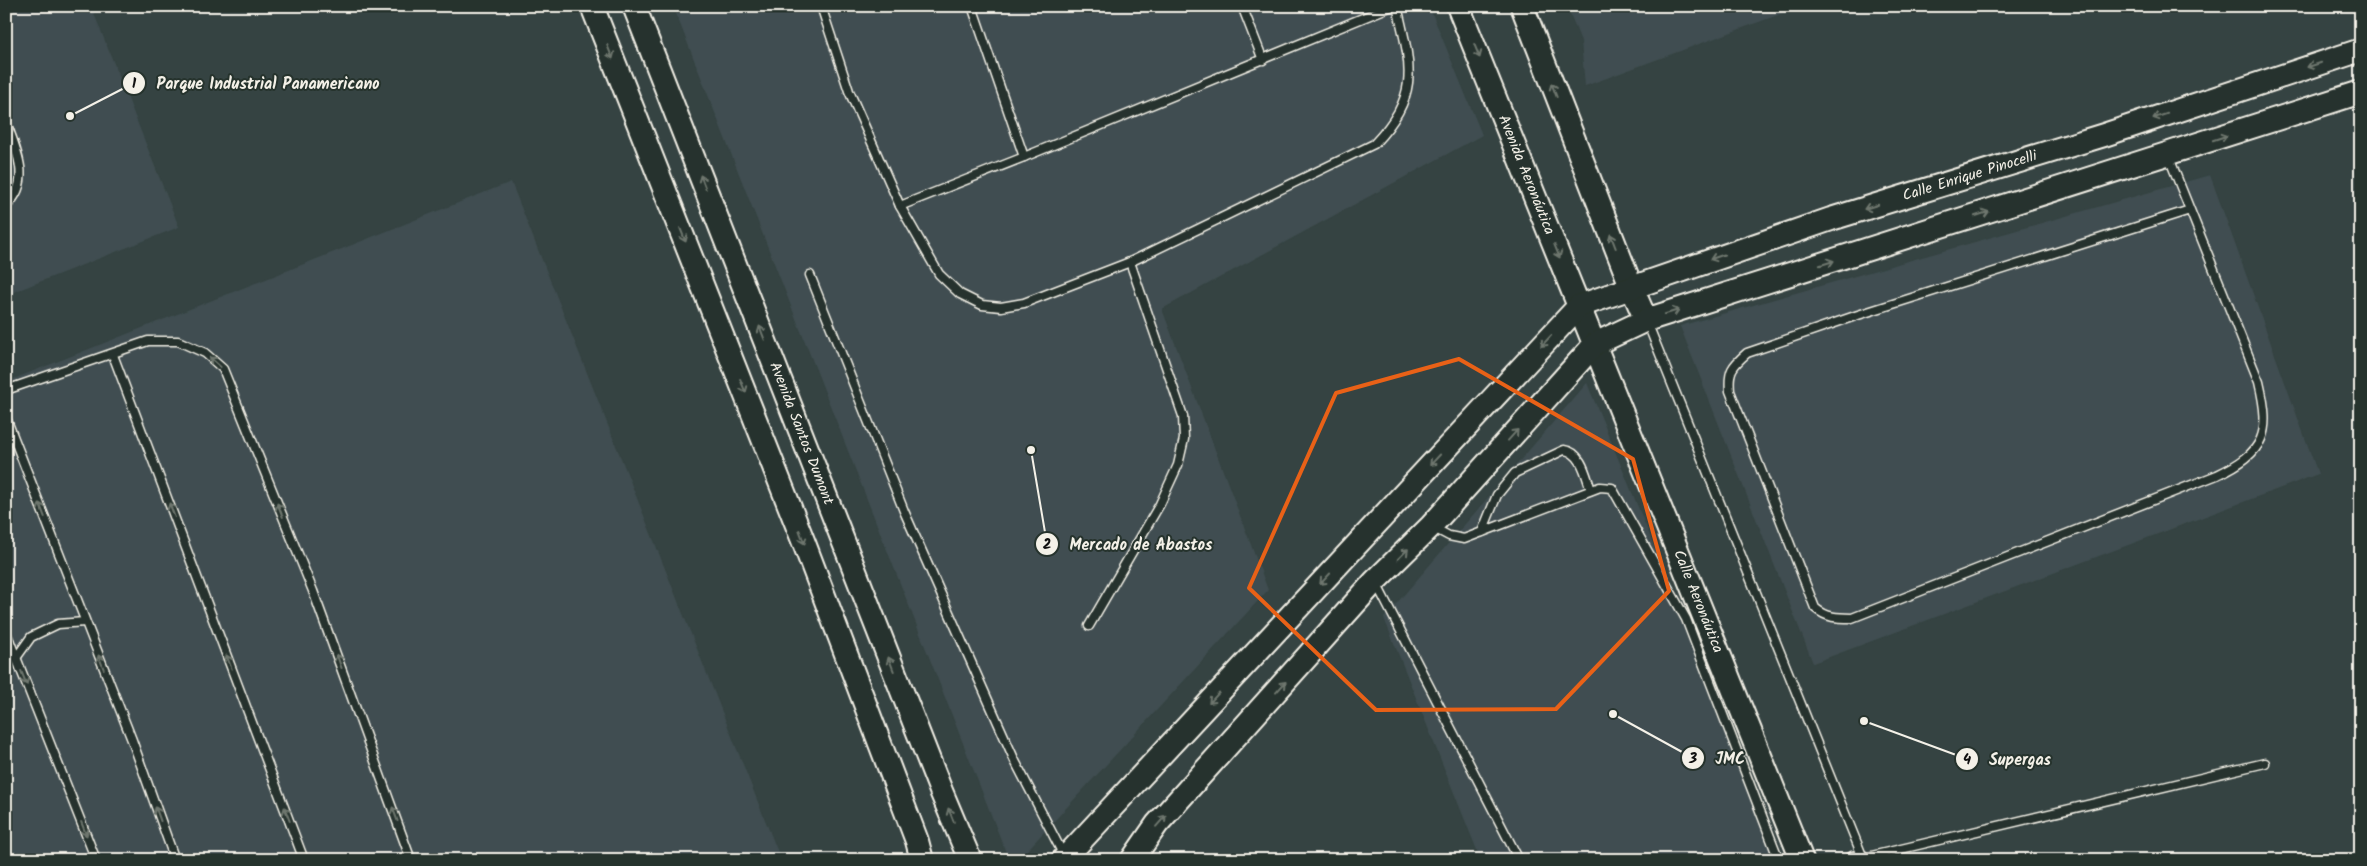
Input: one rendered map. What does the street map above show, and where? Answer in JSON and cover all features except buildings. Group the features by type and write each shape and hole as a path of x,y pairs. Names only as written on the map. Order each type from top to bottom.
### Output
{"main road":[{"path":"592,6 804,543 917,841 922,860"},
{"name":"Avenida Santos Dumont","path":"634,6 941,791 970,860"},
{"name":"Avenida Aeronáutica","path":"1458,6 1595,344"},
{"path":"1522,6 1646,320"},
{"name":"Calle Enrique Pinocelli","path":"1579,306 1631,286 1831,219 2104,135 2361,50"},
{"path":"1132,860 1157,824 1375,581 1431,526 1595,344 1646,320 2361,92"},
{"path":"1064,859 1579,306"},
{"name":"Calle Aeronáutica","path":"1595,344 1802,860"}],"lane":[{"path":"821,6 849,91 900,206 938,274 960,294 982,305 1001,306 1024,303 1130,262 1374,144 1391,126 1402,106 1409,85 1409,58 1397,6"},
{"path":"972,6 1024,157"},
{"path":"1242,6 1263,60"},
{"path":"900,206 1392,6"},
{"path":"6,122 20,162 21,179 20,190 6,206"},
{"path":"2168,155 2259,382 2264,405 2265,423 2261,442 2252,455 2239,465 2218,475 1852,618 1836,618 1823,614 1816,608 1730,391 1729,375 1736,362 1747,353 1858,315 2190,210"},
{"path":"1089,626 1160,504 1178,465 1184,439 1183,416 1130,262"},
{"path":"810,275 904,512 1015,761 1064,859"},
{"path":"1646,320 1860,859 2264,762"},
{"path":"6,390 113,355 148,341 178,341 205,353 223,369 313,591 411,860"},
{"path":"113,355 304,860"},
{"path":"6,418 132,740 175,860"},
{"path":"1482,532 1497,495 1509,479 1523,469 1564,450 1571,451 1576,455 1591,490"},
{"path":"1431,526 1456,539 1464,539 1591,490 1607,486 1612,488 1618,495 1678,602 1694,638 1779,860"},
{"path":"1375,581 1519,860"},
{"path":"16,658 31,637 58,624 85,622"},
{"path":"6,632 96,860"}],"highlighted area":[{"path":"1459,359 1633,459 1669,591 1556,709 1376,710 1249,588 1336,393"}],"shaded area":[{"path":"6,6 91,6 179,227 6,295"},
{"path":"673,6 1429,6 1482,135 1162,309 1268,590 1018,860 1009,860"},
{"path":"1567,6 1802,6 1585,86 1581,41"},
{"path":"2210,175 2318,474 1813,663 1680,326"},
{"path":"511,182 781,860 6,860 6,382"},
{"path":"1587,383 1783,860 1481,860 1384,618"}],"place":[{"name":"Parque Industrial Panamericano","path":"70,116"},
{"name":"Mercado de Abastos","path":"1031,450"},
{"name":"JMC","path":"1613,714"},
{"name":"Supergas","path":"1864,721"}]}
